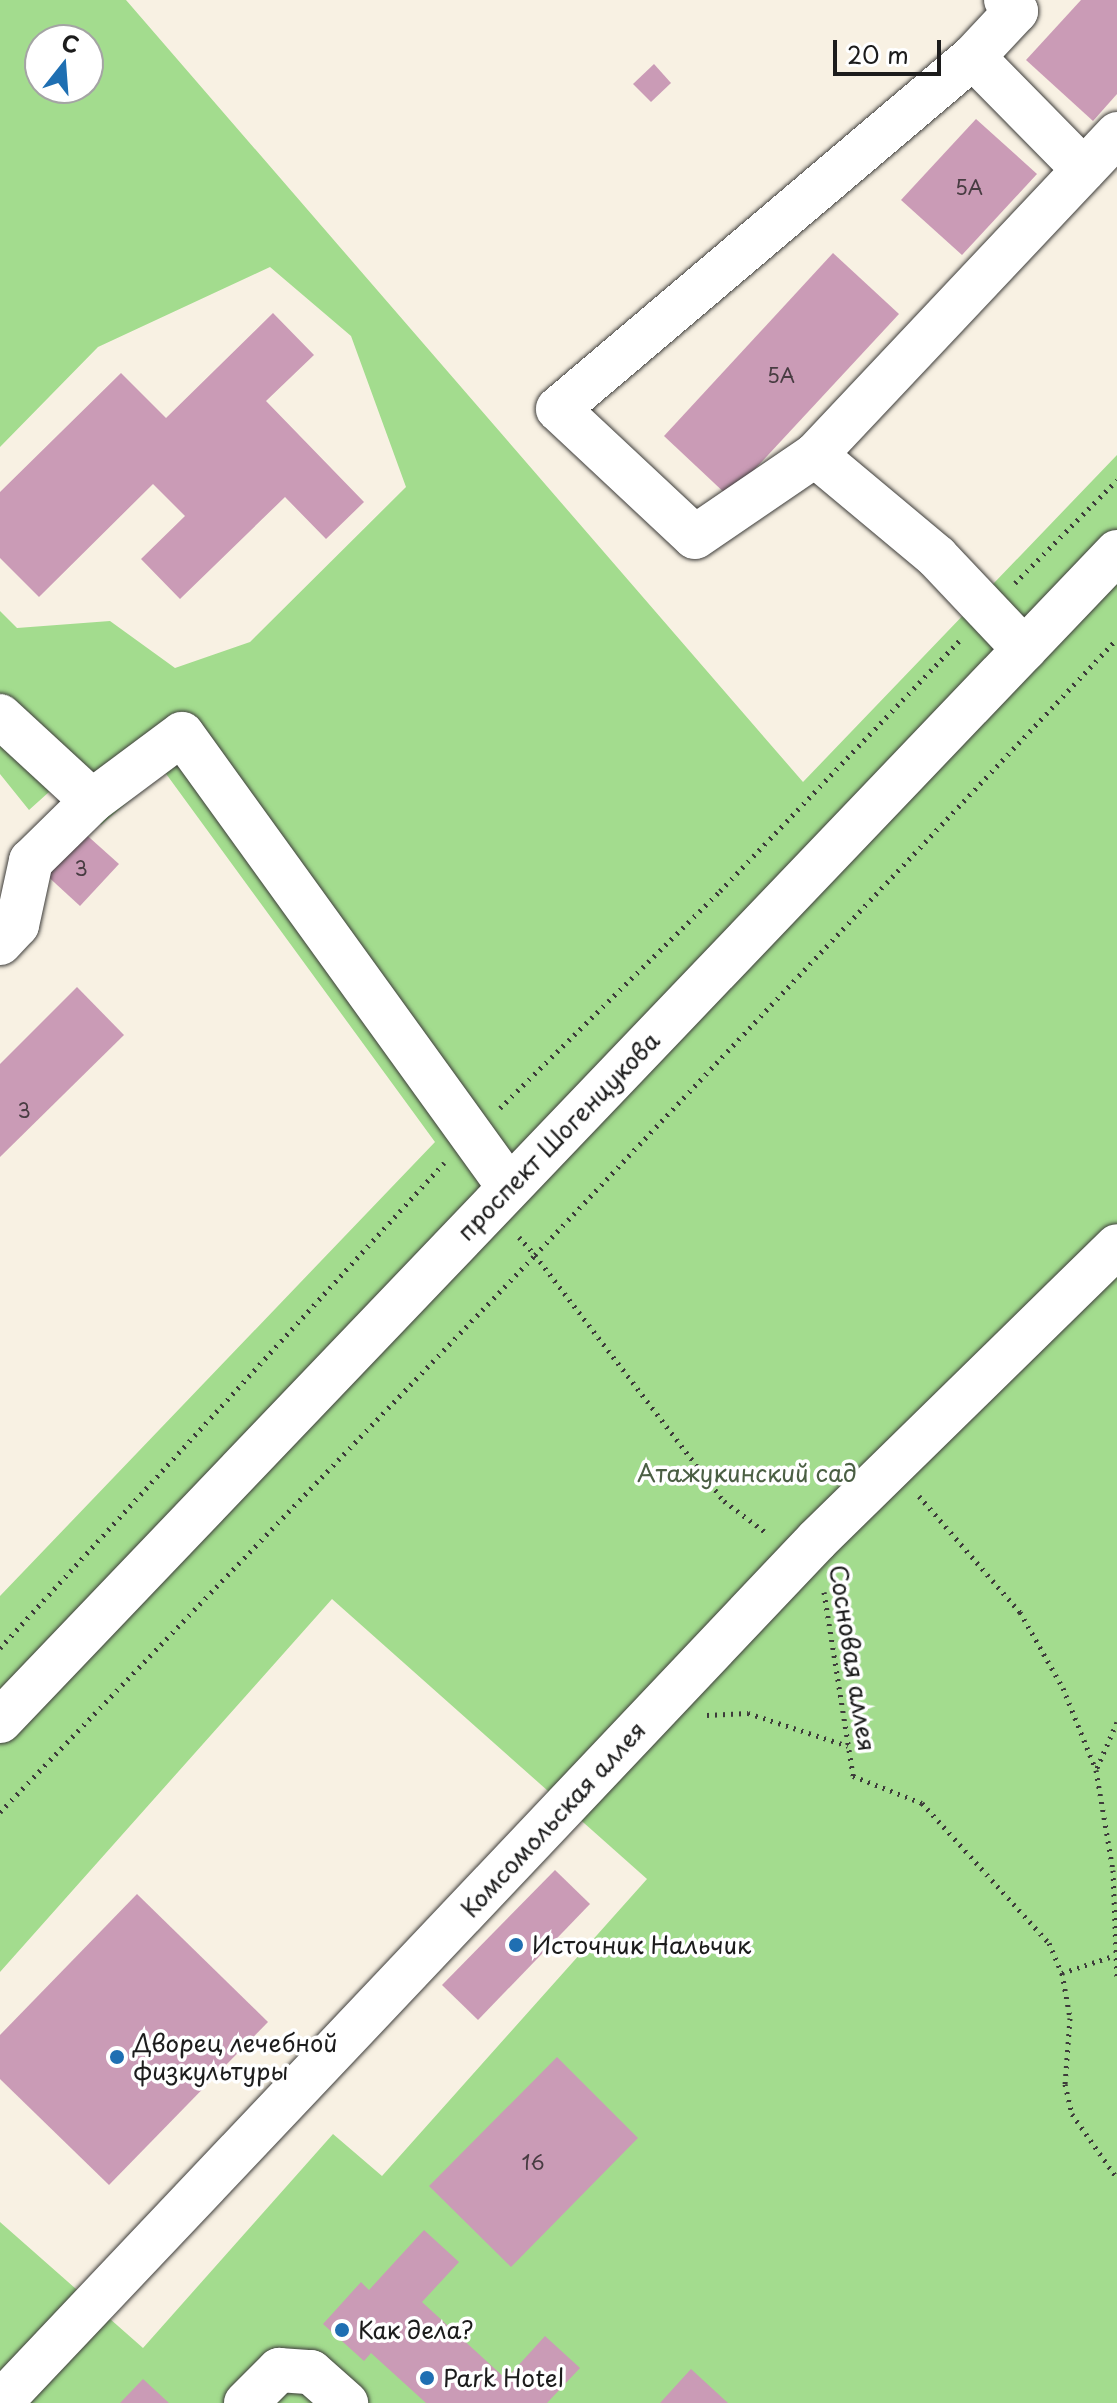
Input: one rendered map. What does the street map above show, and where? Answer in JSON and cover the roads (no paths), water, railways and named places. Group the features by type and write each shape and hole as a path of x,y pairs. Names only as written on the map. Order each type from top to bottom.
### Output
{"street":[{"path":"1016,4 973,57 558,409 695,537 815,455 1117,134"},
{"path":"973,57 1084,170"},
{"path":"815,455 937,557 1024,649"},
{"name":"проспект Шогенцукова","path":"0,1721 1117,552"},
{"path":"0,716 92,801"},
{"path":"0,943 17,925 31,861 92,801 182,734 457,1158 509,1187"},
{"name":"Комсомольская аллея","path":"0,2403 817,1540 1117,1246"},
{"path":"246,2403 279,2370 311,2372 346,2403"}],"place":[{"name":"Источник Нальчик","path":"516,1945"},
{"name":"Дворец лечебной физкультуры","path":"117,2057"},
{"name":"Как дела?","path":"342,2330"},
{"name":"Park Hotel","path":"427,2378"}],"park label":[{"name":"Атажукинский сад","path":"747,1473"}]}
